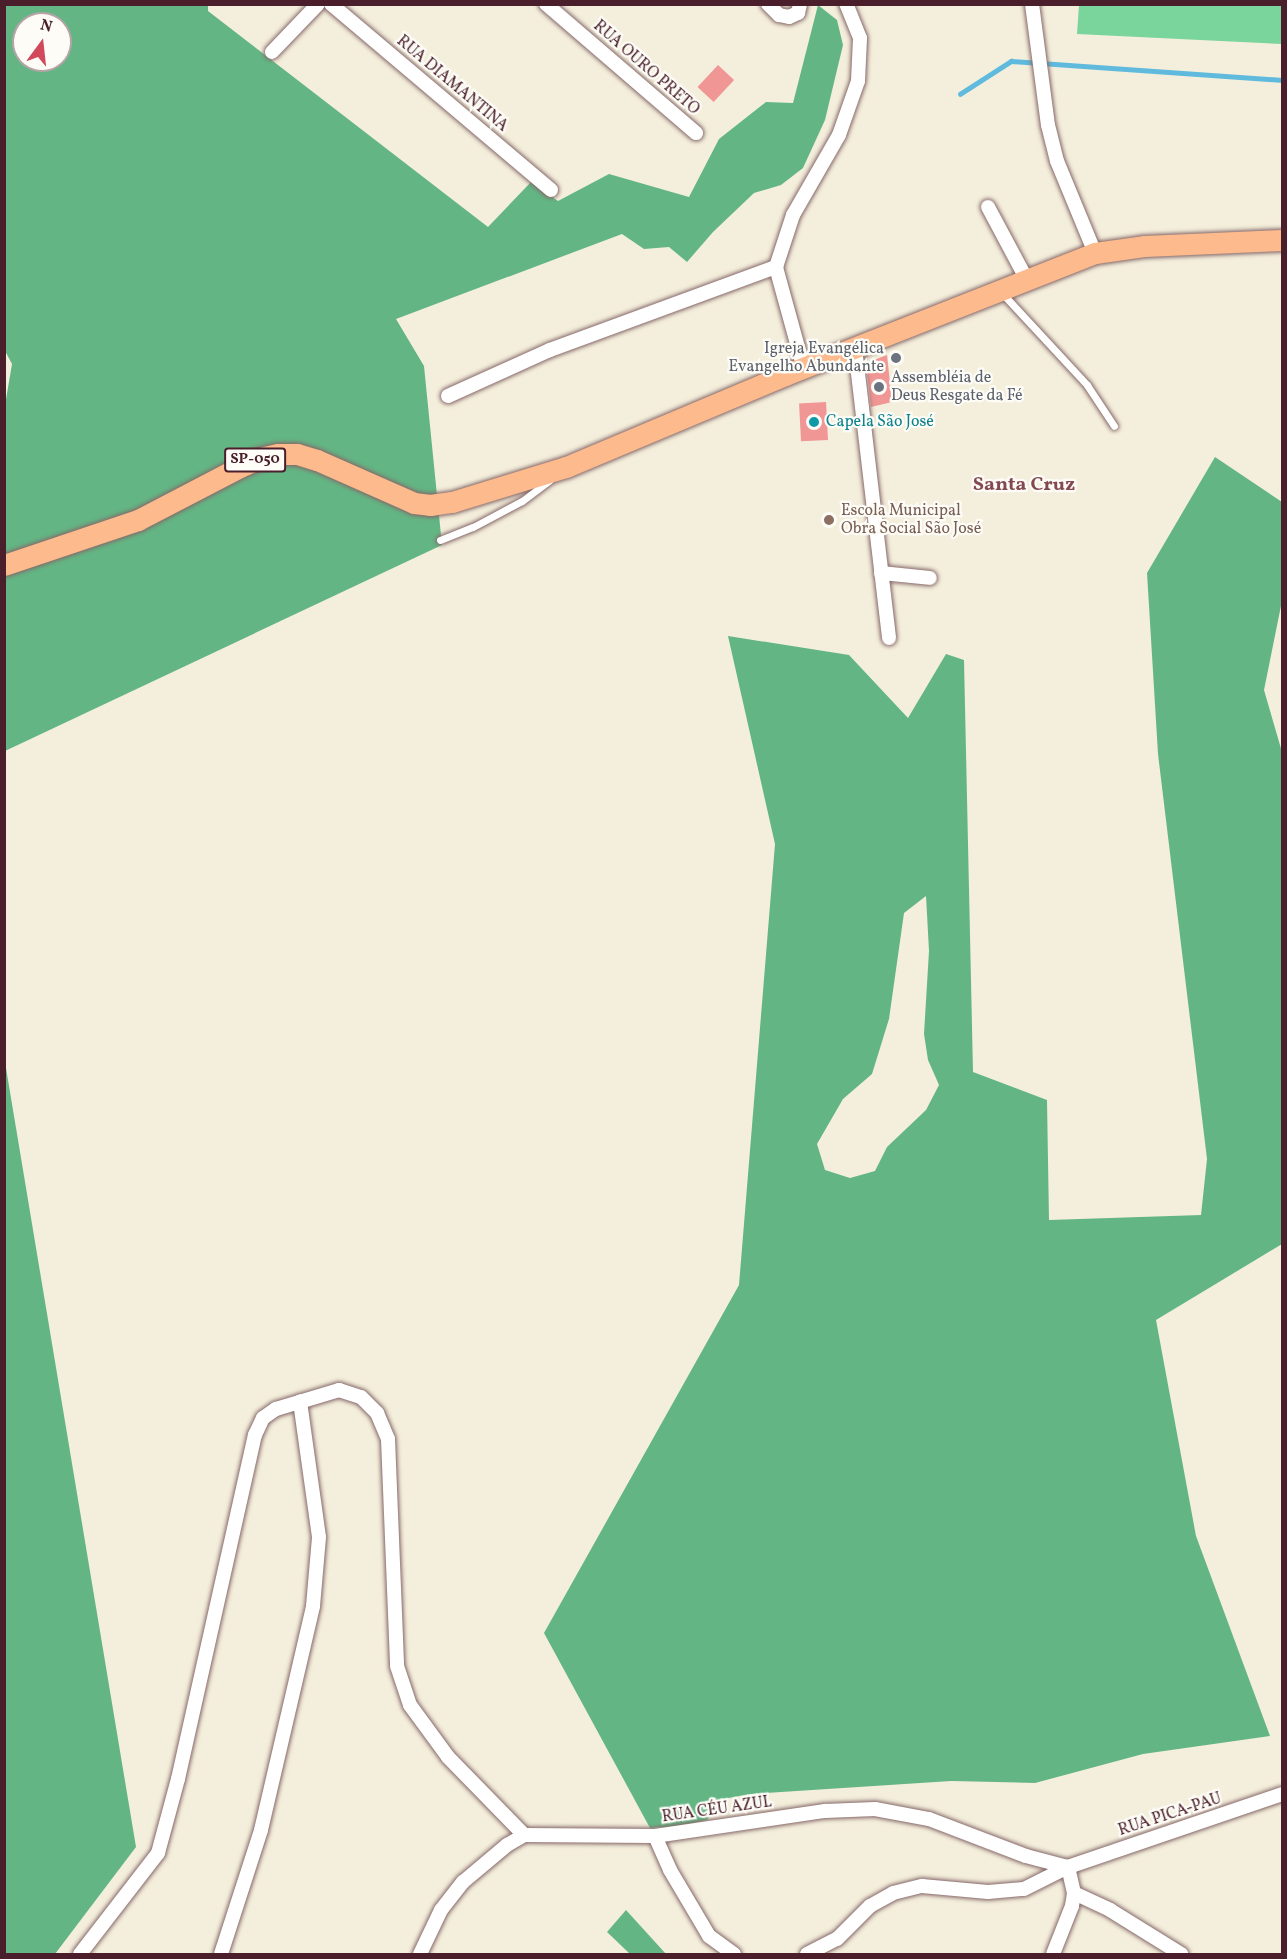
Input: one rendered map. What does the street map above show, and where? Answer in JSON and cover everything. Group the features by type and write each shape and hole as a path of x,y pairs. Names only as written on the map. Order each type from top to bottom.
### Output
{"main road":[{"name":"SP-050","path":"4,565 138,520 240,467 260,458 278,454 297,454 317,460 414,503 430,506 566,467 855,348 1095,253 1144,246 1282,240"}],"street":[{"path":"272,51 318,4"},
{"name":"RUA DIAMANTINA","path":"331,4 551,190"},
{"name":"RUA OURO PRETO","path":"546,4 696,133"},
{"path":"768,4 779,15 789,17 798,13 800,4"},
{"path":"804,369 776,267 793,215 839,135 858,81 860,38 846,4"},
{"path":"1032,4 1047,125 1057,161 1095,253"},
{"path":"988,207 1027,280"},
{"path":"448,396 550,350 776,267"},
{"path":"855,348 889,638"},
{"path":"881,573 930,578"},
{"path":"80,1954 158,1853 178,1779 255,1435 263,1418 276,1409 339,1390 360,1396 377,1413 388,1439 397,1666 410,1705 448,1757 524,1834 507,1845 463,1882 441,1911 420,1954"},
{"path":"221,1954 261,1830 313,1606 319,1537 300,1401"},
{"name":"RUA PICA-PAU","path":"807,1954 837,1939 870,1906 893,1893 922,1887 988,1892 1024,1889 1068,1867 1282,1794"},
{"name":"RUA CÉU AZUL","path":"524,1834 655,1836 825,1811 875,1809 929,1819 1026,1856 1068,1867"},
{"path":"655,1836 670,1870 709,1936 734,1954"},
{"path":"1053,1954 1072,1906 1074,1893 1068,1867"},
{"path":"1074,1893 1110,1910 1181,1954"}],"lane":[{"path":"1000,291 1087,385 1114,426"},
{"path":"440,540 473,527 522,501 566,467"}],"green space":[{"path":"5,5 208,5 208,11 488,227 531,182 558,201 609,174 689,197 719,139 766,102 793,103 818,5 837,20 843,45 825,120 803,168 781,185 754,193 713,232 687,262 669,247 644,249 622,234 396,319 424,366 442,545 5,751 4,411 12,364 4,349"},
{"path":"1079,5 1282,5 1282,44 1077,34"},
{"path":"1215,457 1282,502 1282,601 1264,690 1282,752 1282,1244 1156,1320 1196,1536 1270,1736 1143,1754 1035,1783 951,1781 751,1794 723,1799 707,1820 679,1826 650,1828 544,1633 739,1285 775,844 728,636 849,655 908,718 946,654 964,660 973,1072 1047,1100 1049,1220 1201,1215 1207,1159 1158,754 1147,573","holes":["926,896 929,951 924,1034 928,1060 939,1085 926,1110 887,1147 875,1171 850,1178 825,1170 817,1144 843,1099 872,1074 889,1019 904,913"]},
{"path":"4,1056 136,1847 55,1954 5,1954"},
{"path":"626,1910 666,1954 630,1954 607,1932"}],"building":[{"path":"718,65 734,80 714,102 698,87"},
{"name":"Assembléia de Deus Resgate da Fé","path":"887,355 892,402 871,407 866,363"},
{"name":"Capela São José","path":"826,402 828,440 801,441 799,403"}],"waterway":[{"path":"960,94 1011,61 1282,80"}],"place":[{"name":"Igreja Evangélica Evangelho Abundante","path":"896,358"},
{"name":"Assembléia de Deus Resgate da Fé","path":"879,387"},
{"name":"Capela São José","path":"814,422"},
{"name":"Escola Municipal Obra Social São José","path":"829,520"}],"district":[{"name":"Santa Cruz","path":"1024,485"}]}
